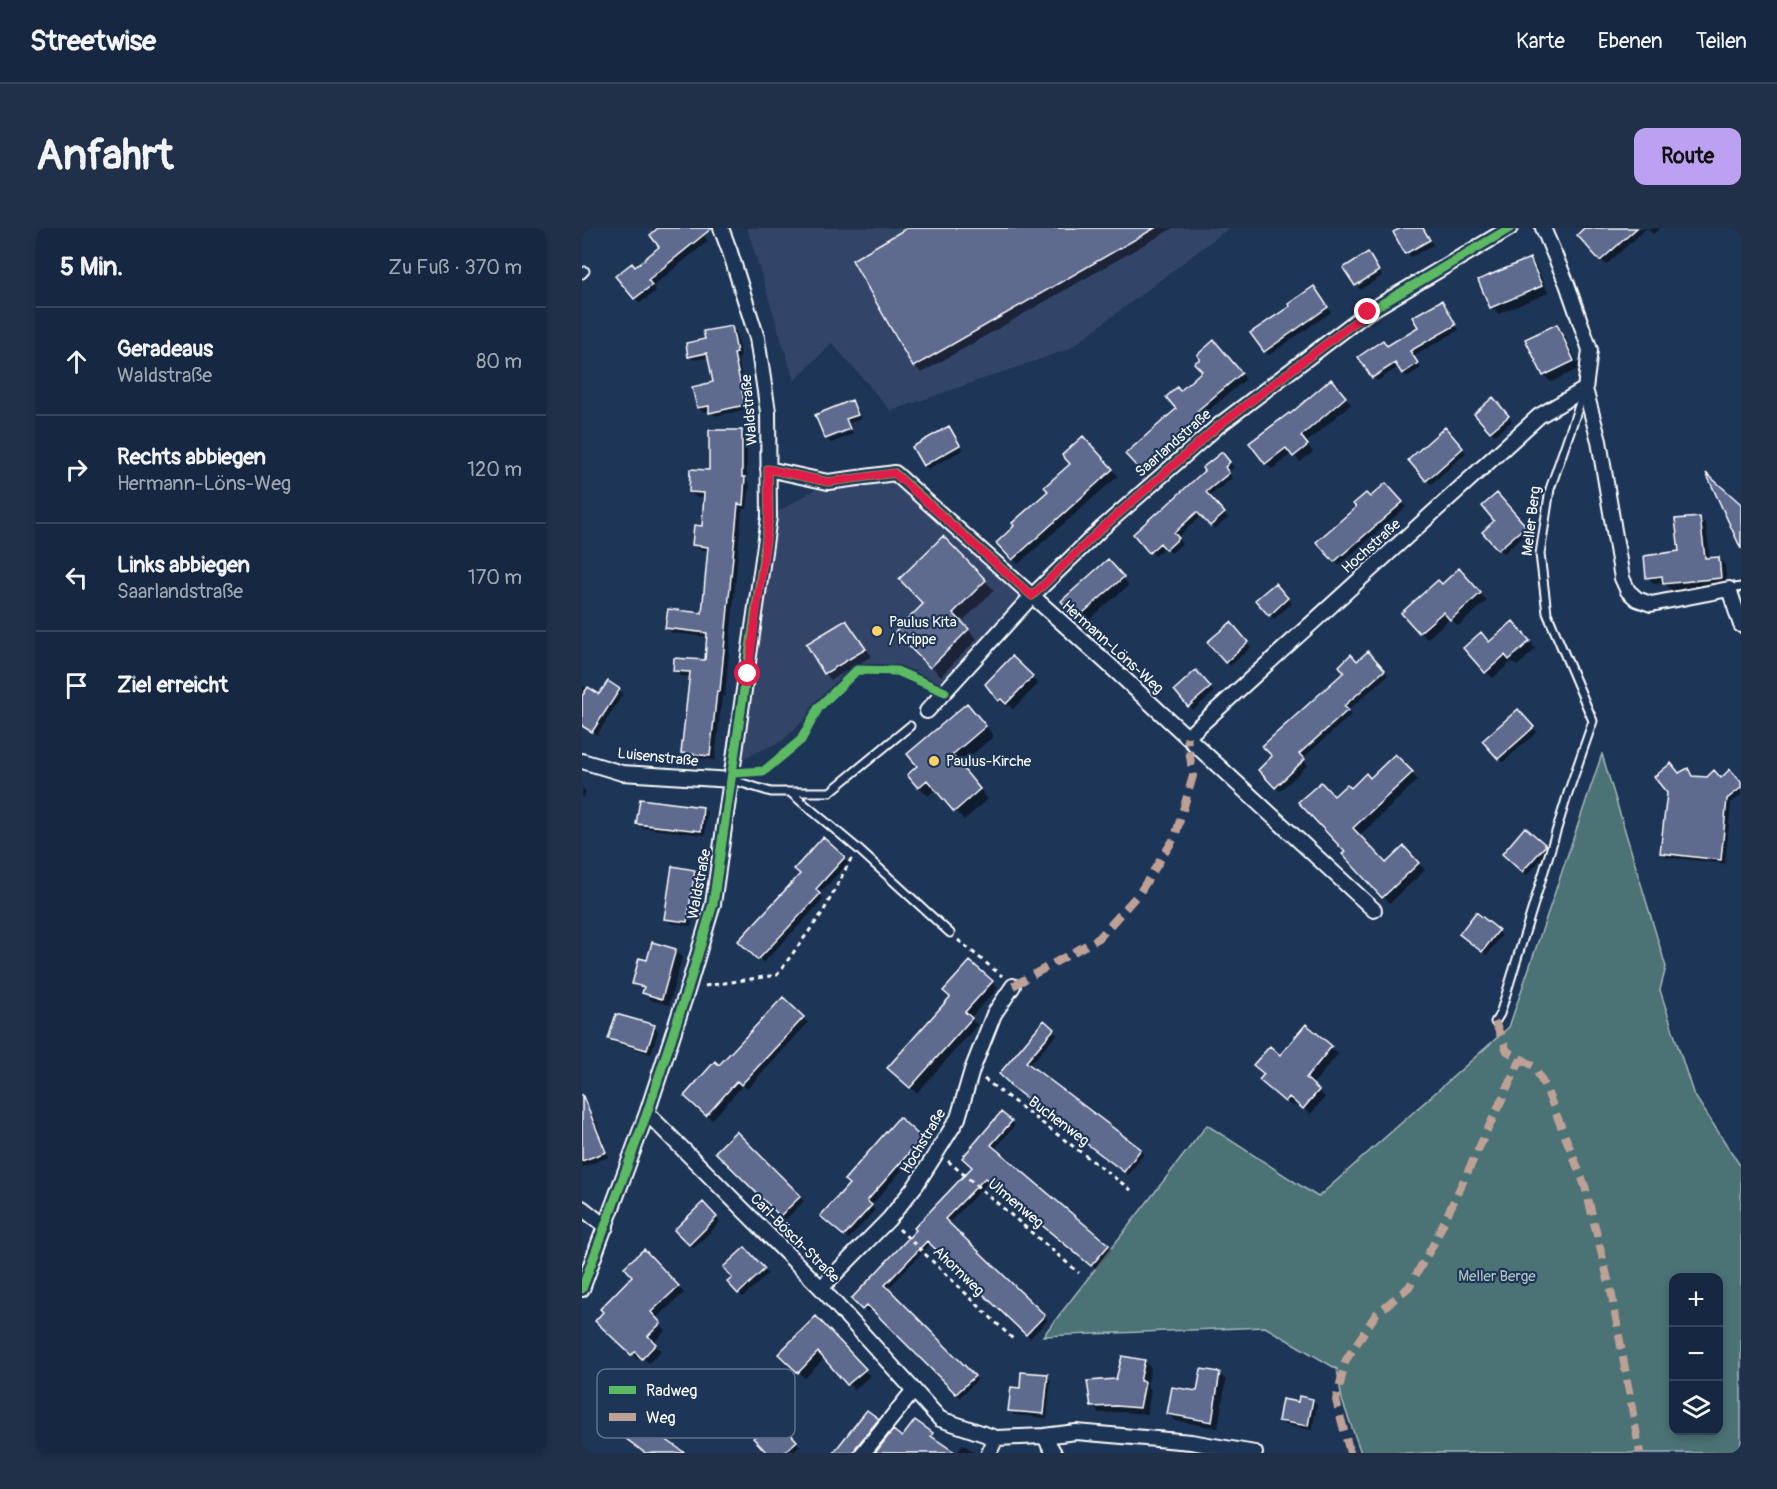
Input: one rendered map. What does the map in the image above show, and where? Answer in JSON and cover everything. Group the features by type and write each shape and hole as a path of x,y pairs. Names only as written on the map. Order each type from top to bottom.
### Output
{"street":[{"name":"Waldstraße","path":"582,1289 647,1113 713,904 769,517 768,412 757,338 721,228"},
{"name":"Saarlandstraße","path":"927,711 1032,596 1101,529 1227,418 1368,312 1510,228"},
{"path":"1544,228 1590,350 1585,389 1599,441 1622,578 1628,591 1637,599 1651,604 1735,588 1741,581"},
{"name":"Hochstraße","path":"1187,737 1539,416 1585,389"},
{"name":"Hermann-Löns-Weg","path":"768,469 828,482 894,473 1187,737 1374,910"},
{"path":"1735,588 1741,625"},
{"name":"Luisenstraße","path":"582,761 622,773 732,780"},
{"name":"Hochstraße","path":"821,1288 889,1219 916,1185 937,1152 958,1118 972,1070 994,1014 1013,986"},
{"name":"Carl-Bösch-Straße","path":"647,1113 821,1288 940,1419 996,1438 1076,1432 1140,1436 1255,1453"},
{"path":"582,1208 606,1227"},
{"path":"863,1453 914,1390"},
{"path":"1044,1436 1054,1453"},
{"path":"989,1453 996,1438"}],"lane":[{"name":"Meller Berg","path":"1495,1022 1500,1014 1568,793 1593,721 1548,613 1540,554 1550,489 1585,389"},
{"path":"732,780 771,792 830,792 910,726"},
{"path":"791,793 857,848 950,933"}],"path":[{"path":"688,988 777,975 823,912 857,848"},
{"path":"950,933 1013,986"}],"shaded area":[{"path":"747,228 1229,228 1069,349 891,411 832,343 794,381"},
{"name":"Paulus Kita / Krippe","path":"895,473 1032,596 949,689 912,670 861,666 782,741 735,762 769,517 828,482"}],"green space":[{"name":"Meller Berge","path":"1602,754 1666,967 1660,990 1693,1093 1741,1167 1741,1453 1361,1453 1342,1400 1337,1369 1265,1327 1043,1336 1207,1125 1318,1197 1509,1027"}],"building":[{"path":"658,228 712,228 648,280 652,285 634,299 615,276 632,263 635,267 659,247 650,235"},
{"path":"907,228 1155,228 913,367 852,260"},
{"path":"1401,228 1423,228 1430,240 1405,254 1393,232"},
{"path":"1584,228 1637,228 1600,261 1577,235"},
{"path":"1368,252 1379,271 1355,286 1343,268"},
{"path":"1530,258 1542,286 1490,308 1478,280"},
{"path":"1314,286 1328,307 1264,352 1250,333 1290,306 1288,304"},
{"path":"1442,300 1456,325 1410,351 1418,363 1402,374 1395,363 1372,378 1358,357 1383,340 1387,346 1418,327 1412,317"},
{"path":"1557,324 1574,361 1543,376 1525,339"},
{"path":"732,326 737,353 734,354 745,405 709,413 709,406 697,408 692,387 713,382 707,353 688,357 686,343 705,339 703,331"},
{"path":"1214,340 1242,373 1197,411 1202,417 1141,471 1125,454 1176,409 1166,397 1177,387 1180,391 1202,371 1194,363 1200,359 1197,355"},
{"path":"1331,379 1346,397 1301,436 1308,445 1293,457 1286,448 1265,464 1249,443 1290,414"},
{"path":"1493,397 1509,416 1490,432 1474,414"},
{"path":"852,400 858,415 846,419 850,429 825,439 815,415"},
{"path":"949,426 960,445 923,466 912,447"},
{"path":"1445,427 1463,448 1426,481 1408,460"},
{"path":"709,430 742,430 742,477 745,477 743,505 738,504 720,691 717,691 710,756 681,753 690,672 673,671 674,658 705,660 707,633 665,628 668,609 702,613 708,547 692,545 694,525 702,526 704,493 689,492 690,469 709,470"},
{"path":"1083,436 1113,469 1012,560 996,543 1014,526 1012,523 1048,491 1044,487 1070,464 1062,455"},
{"path":"1222,452 1230,462 1225,467 1229,473 1206,492 1225,513 1210,526 1197,512 1174,533 1179,538 1166,550 1160,543 1149,553 1133,534"},
{"path":"1706,473 1741,504 1741,549"},
{"path":"1386,483 1403,502 1334,562 1316,542 1356,507 1353,504 1366,493 1370,497"},
{"path":"1497,493 1526,526 1498,550 1482,532 1494,521 1482,506"},
{"path":"1700,517 1705,558 1719,557 1721,578 1663,584 1662,576 1646,578 1644,556 1679,551 1675,519"},
{"path":"943,536 986,580 953,613 969,629 930,668 895,632 923,604 899,579"},
{"path":"1108,559 1124,577 1076,619 1061,601"},
{"path":"1459,568 1481,593 1450,620 1443,612 1419,633 1401,613 1438,580 1442,584"},
{"path":"1275,583 1288,598 1269,616 1255,600"},
{"path":"846,620 866,649 824,674 806,644"},
{"path":"1513,621 1530,641 1509,660 1505,655 1485,673 1463,648 1481,632 1489,642"},
{"path":"1231,622 1248,642 1225,663 1207,642"},
{"path":"1368,651 1385,670 1344,706 1348,710 1299,754 1305,759 1275,788 1258,770 1272,756 1262,746 1344,672 1339,666 1351,654 1357,661"},
{"path":"1012,656 1033,676 1006,704 1001,699 998,701 985,684"},
{"path":"1196,670 1211,687 1188,707 1174,690"},
{"path":"608,681 620,689 592,732 582,726 582,696 588,687 599,694"},
{"name":"Paulus-Kirche","path":"967,703 986,726 952,755 980,789 954,812 927,780 918,788 907,775 917,766 907,754"},
{"path":"1518,709 1534,727 1498,759 1482,741"},
{"path":"1395,754 1413,772 1353,828 1386,863 1404,846 1419,863 1382,898 1342,854 1345,852 1298,802 1321,782 1334,796 1347,784 1351,788 1366,773 1370,778"},
{"path":"1671,763 1679,773 1688,768 1692,776 1707,777 1714,770 1721,778 1730,769 1741,782 1741,788 1727,799 1721,860 1660,853 1667,793 1654,777"},
{"path":"640,799 703,807 701,831 636,824"},
{"path":"1525,827 1546,845 1522,872 1502,854"},
{"path":"823,837 845,857 816,889 820,894 758,960 738,941 800,874 794,869"},
{"path":"672,866 695,870 687,922 664,919"},
{"path":"1476,912 1499,930 1482,952 1459,934"},
{"path":"652,942 676,949 662,999 642,993 644,987 632,984 639,958 647,960"},
{"path":"970,961 993,981 965,1012 972,1018 910,1088 887,1068 950,997 943,991"},
{"path":"783,997 804,1017 741,1085 737,1081 706,1116 684,1096 715,1061 719,1065"},
{"path":"616,1014 655,1025 647,1050 608,1039"},
{"path":"1044,1020 1054,1029 1026,1062 1141,1149 1124,1172 1009,1085 999,1074"},
{"path":"1306,1024 1332,1046 1306,1078 1319,1090 1303,1109 1289,1097 1285,1102 1259,1080 1264,1074 1253,1065 1270,1046 1280,1055"},
{"path":"582,1094 606,1152 582,1161"},
{"path":"1001,1112 1012,1121 991,1145 1109,1245 1091,1266 985,1178 945,1219 1045,1315 1026,1335 927,1241 885,1285 975,1376 956,1394 867,1305 862,1310 851,1299 972,1167 962,1158"},
{"path":"899,1117 922,1138 867,1201 872,1205 844,1236 820,1216 849,1184 844,1180"},
{"path":"736,1131 801,1196 780,1216 715,1152"},
{"path":"703,1202 717,1217 689,1245 674,1230"},
{"path":"745,1247 765,1269 738,1294 727,1282 732,1278 723,1267"},
{"path":"644,1249 679,1286 651,1312 661,1323 648,1336 656,1344 642,1359 635,1352 631,1355 595,1321 603,1312 600,1309 632,1276 624,1267"},
{"path":"816,1316 866,1369 847,1385 818,1352 798,1373 778,1354"},
{"path":"1122,1356 1145,1360 1140,1381 1145,1382 1140,1408 1091,1407 1087,1381 1116,1379"},
{"path":"1201,1369 1220,1372 1212,1422 1167,1414 1172,1387 1197,1391"},
{"path":"1021,1372 1048,1374 1044,1414 1008,1411 1011,1387 1020,1388"},
{"path":"1299,1396 1313,1399 1308,1426 1278,1421 1282,1399 1298,1402"},
{"path":"867,1410 879,1419 856,1447 854,1453 833,1453"},
{"path":"915,1420 933,1433 931,1436 956,1453 875,1453 893,1430 902,1437"},
{"path":"625,1438 664,1438 685,1453 645,1453"},
{"path":"753,1438 794,1438 797,1441 784,1453 767,1453"}],"marked path":[{"path":"1013,986 1099,938 1140,892 1175,837 1193,776 1187,737"},
{"path":"1495,1022 1507,1051 1534,1066 1547,1091 1585,1186 1612,1296 1640,1453"},
{"path":"1350,1453 1336,1400 1346,1360 1376,1314 1409,1287 1433,1245 1521,1059"}],"cycle path":[{"path":"582,1289 647,1113 713,904 769,517 768,469 828,482 895,473 1032,596 1101,529 1218,426 1368,312 1510,228"},
{"path":"733,773 764,771 801,740 819,707 857,670 897,671 945,692"}],"place":[{"name":"Paulus Kita / Krippe","path":"877,631"},
{"name":"Paulus-Kirche","path":"934,761"}],"route":[{"path":"748,674 769,517 768,469 828,482 894,473 1032,596 1101,529 1218,426 1368,312"}]}
